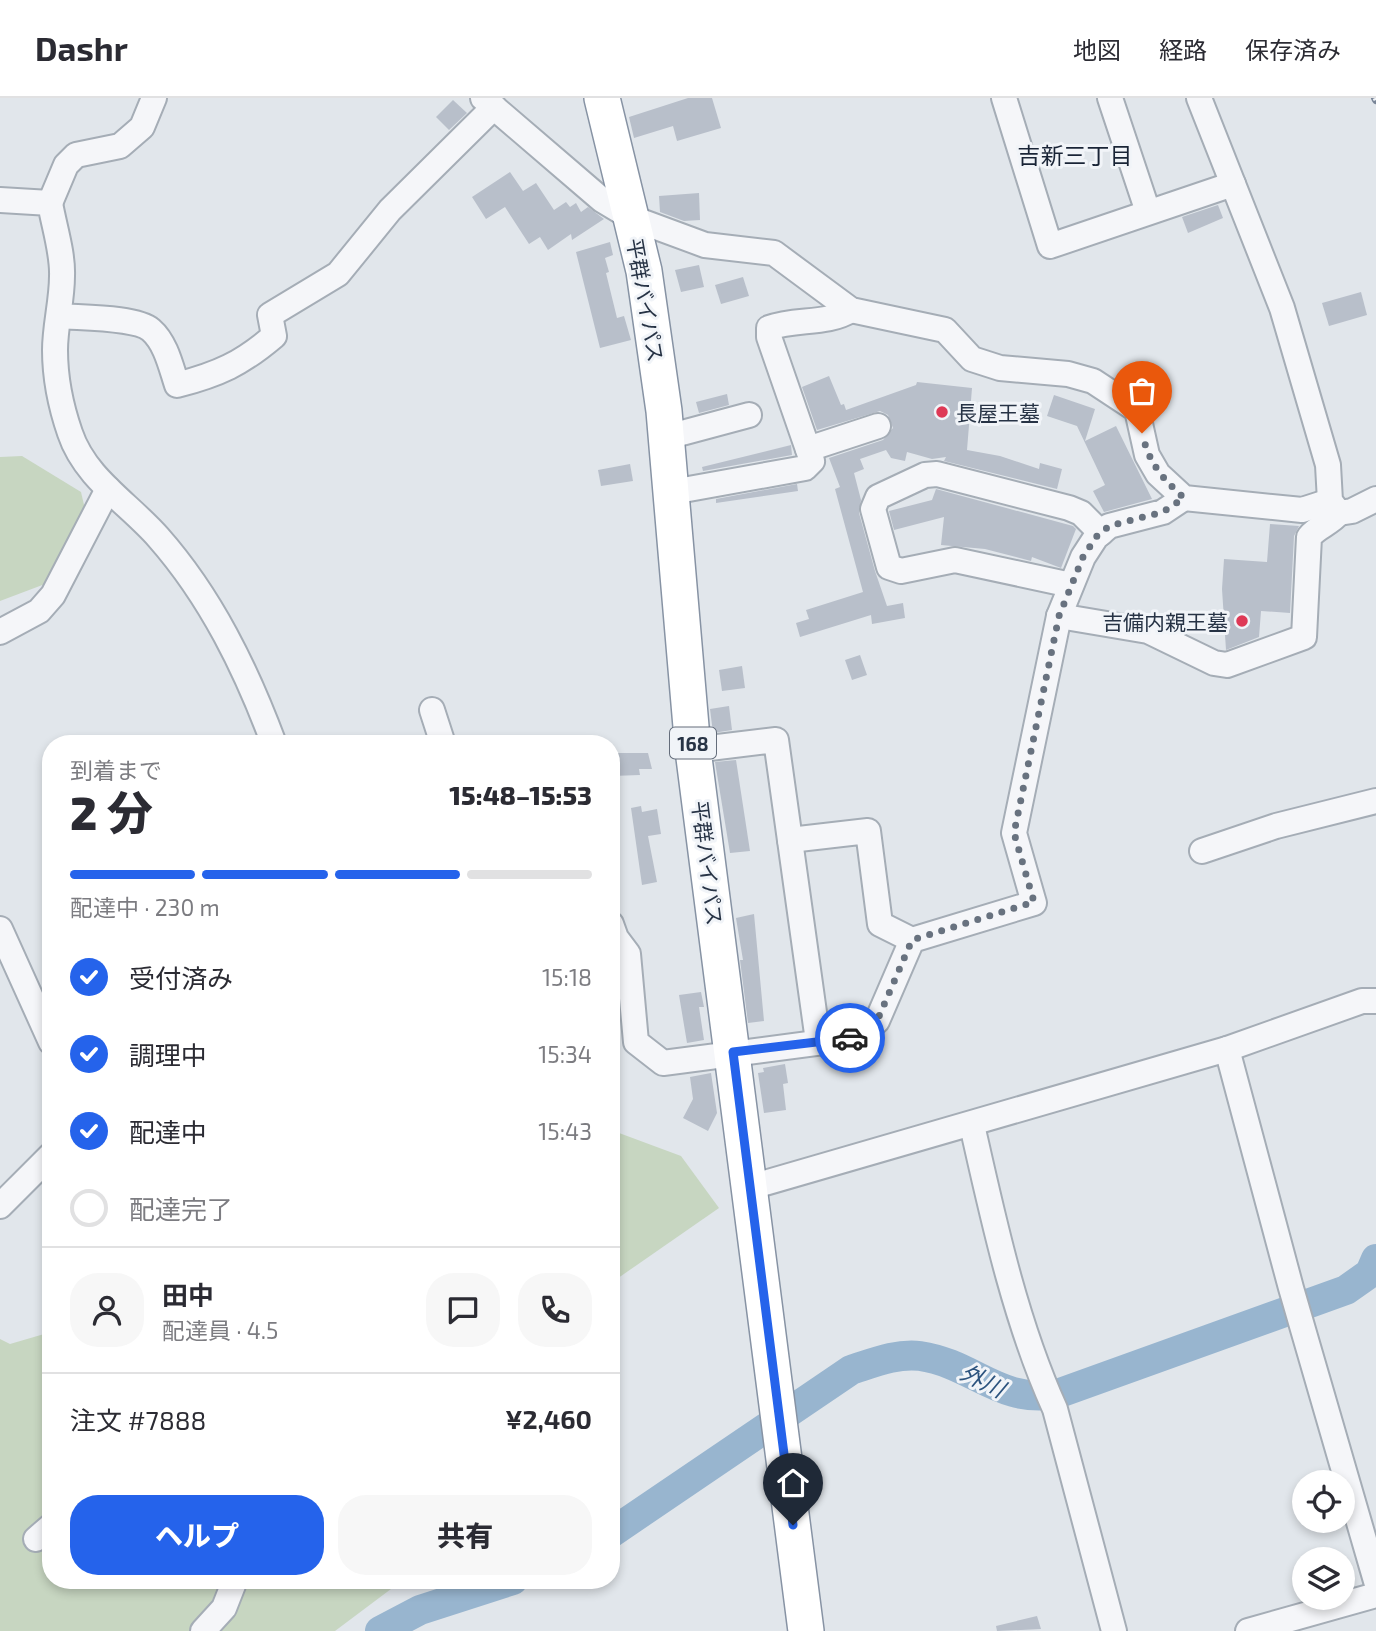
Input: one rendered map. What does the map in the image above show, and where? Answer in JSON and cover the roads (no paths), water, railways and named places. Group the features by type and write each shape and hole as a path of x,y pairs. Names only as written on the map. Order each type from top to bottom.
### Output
{"highway":[{"name":"平群バイパス","path":"602,98 644,271 667,437 693,750 806,1631"}],"street":[{"path":"155,98 142,127 120,146 76,155 66,165 50,203 63,274 58,316 56,377 70,435 83,461 108,489 158,536 214,612 257,697 271,735"},
{"path":"1004,98 1050,246 1233,184"},
{"path":"1110,98 1148,212"},
{"path":"1059,616 1148,631 1214,663 1227,665 1304,637 1309,537 1315,530 1329,525 1334,507 1328,465 1282,308 1199,98"},
{"path":"58,316 135,323 150,329 163,346 177,385 219,374 249,357 274,336 270,316 338,274 390,210 488,102 602,200 632,218 705,245 774,253 851,310 945,330 972,359 1000,368 1068,374 1093,381 1136,410 1147,455 1158,474 1184,498 1302,510 1334,507 1352,511 1376,499"},
{"path":"0,200 50,203"},
{"path":"671,492 805,468 812,461 769,337 769,328 779,324 838,318 851,310"},
{"path":"667,437 749,415"},
{"path":"808,449 878,426"},
{"path":"1071,585 955,560 901,571 889,567 873,509 878,497 925,475 937,474 1069,508 1081,513 1101,533"},
{"path":"0,632 39,611 53,594 108,489"},
{"path":"790,840 868,831 880,924 912,940 1034,902 1014,833 1059,616 1083,557 1101,533 1109,526 1163,512 1184,498"},
{"path":"432,710 440,735"},
{"path":"693,750 776,740 818,1041"},
{"path":"1202,851 1276,826 1376,801"},
{"path":"0,929 42,1022"},
{"path":"620,944 628,954 636,1042 663,1063 854,1038 877,1021 912,940"},
{"path":"751,1187 972,1125 1227,1049 1363,1002 1376,1001"},
{"path":"1227,1049 1305,1340 1376,1581"},
{"path":"972,1125 993,1220 1043,1382 1055,1409 1114,1631"},
{"path":"0,1206 42,1164"},
{"path":"204,1631 224,1608 231,1589"},
{"path":"1248,1631 1376,1595"}],"waterway":[{"name":"外川","path":"620,1527 851,1370 894,1357 920,1356 939,1360 1019,1393 1037,1396 1057,1394 1346,1290 1370,1273 1376,1259"},
{"name":"外川","path":"380,1631 420,1610 485,1589"}],"place":[{"name":"長屋王墓","path":"942,412"},
{"name":"吉備内親王墓","path":"1242,621"}],"district":[{"name":"吉新三丁目","path":"1075,155"}]}
